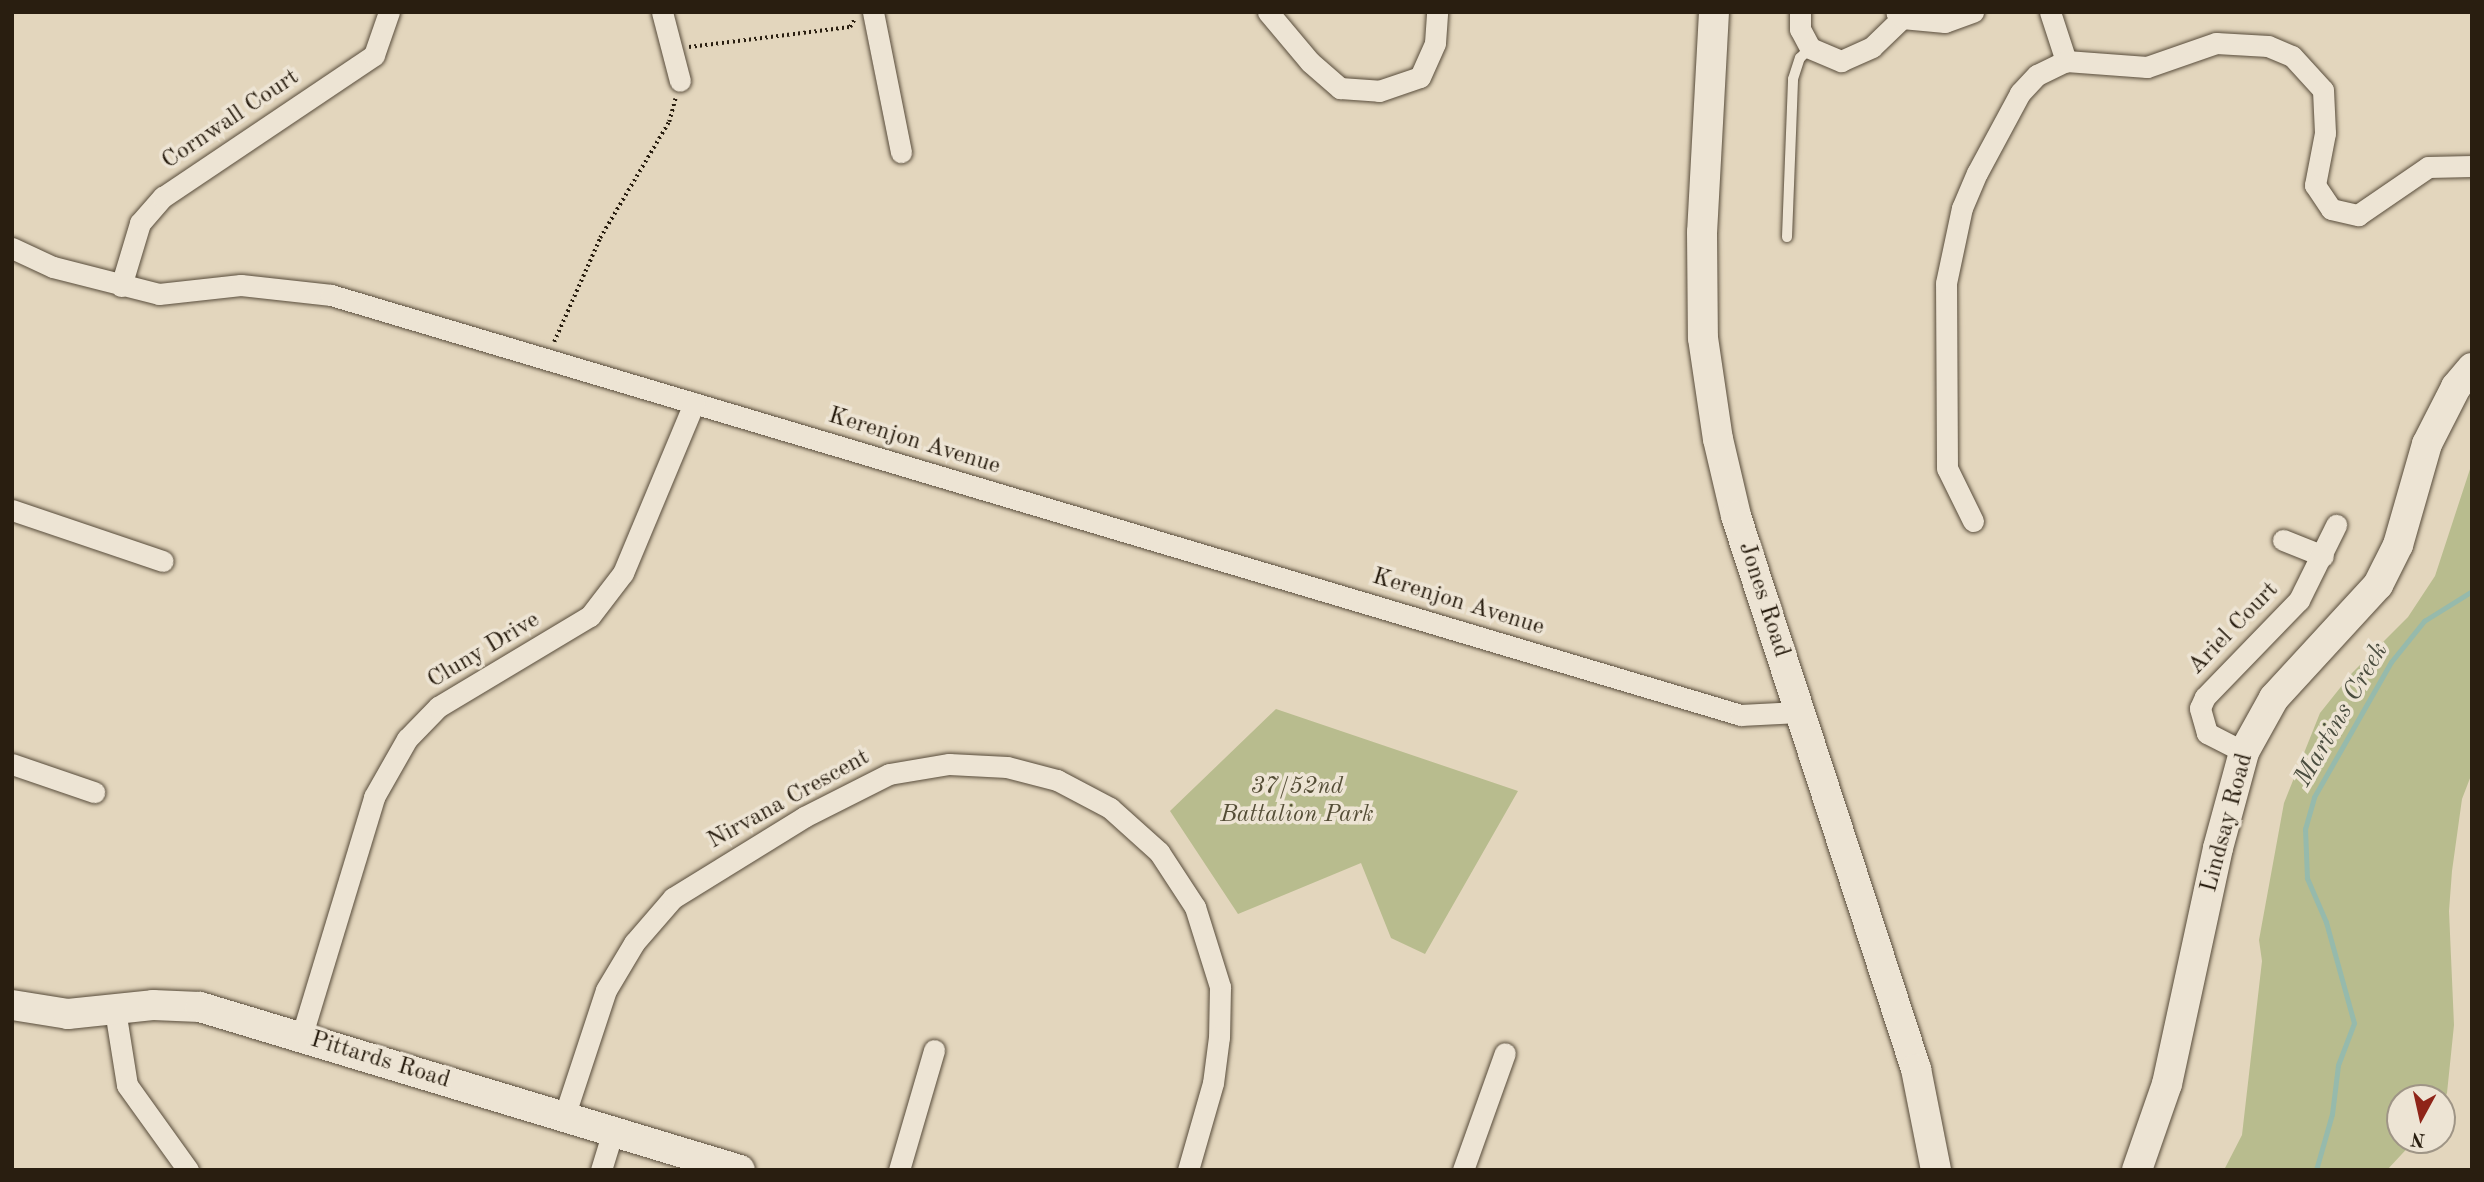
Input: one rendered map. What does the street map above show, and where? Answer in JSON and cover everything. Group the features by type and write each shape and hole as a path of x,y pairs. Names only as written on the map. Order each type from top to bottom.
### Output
{"street":[{"name":"Cornwall Court","path":"121,286 140,223 163,197 374,55 389,12"},
{"path":"662,12 680,81"},
{"path":"873,12 901,152"},
{"path":"1268,12 1310,62 1340,88 1379,91 1420,77 1435,43 1437,12"},
{"name":"Jones Road","path":"1714,12 1702,232 1703,338 1718,439 1736,516 1916,1069 1936,1170"},
{"path":"1800,12 1800,29 1810,48 1829,59 1852,59 1899,15 1945,22 1973,12"},
{"path":"2050,12 2066,61"},
{"path":"1973,521 1947,468 1944,328 1952,247 1977,173 2021,93 2037,75 2066,61 2147,67 2216,43 2245,43 2292,56 2323,90 2325,133 2315,185 2330,209 2344,215 2369,211 2408,177 2428,167 2472,166"},
{"name":"Kerenjon Avenue","path":"12,248 53,267 159,294 241,285 331,295 1741,715 1798,712"},
{"name":"Lindsay Road","path":"2137,1170 2167,1084 2218,848 2244,752 2274,698 2378,585 2398,545 2427,444 2456,387 2472,368"},
{"name":"Cluny Drive","path":"301,1038 374,797 407,739 438,707 590,616 623,573 694,403"},
{"path":"12,510 163,561"},
{"name":"Ariel Court","path":"2244,752 2202,727 2204,697 2300,600 2336,525"},
{"path":"2283,540 2323,556"},
{"path":"12,764 94,792"},
{"name":"Nirvana Crescent","path":"564,1117 606,990 635,943 674,898 792,824 888,774 949,764 1007,767 1057,780 1110,808 1158,852 1195,907 1220,986 1219,1037 1213,1083 1188,1170"},
{"name":"Pittards Road","path":"12,1005 68,1014 153,1005 200,1007 740,1170"},
{"path":"115,1010 127,1085 188,1170"},
{"path":"899,1170 934,1050"},
{"path":"1463,1170 1505,1053"},
{"path":"601,1170 613,1131"}],"lane":[{"path":"1787,237 1793,79 1800,58 1810,48"}],"path":[{"path":"672,49 850,27 859,12"},
{"path":"547,359 600,238 669,122 680,81"}],"green space":[{"path":"2472,463 2472,773 2462,799 2452,871 2449,911 2454,1025 2448,1084 2386,1084 2386,1154 2402,1154 2387,1170 2224,1170 2242,1135 2262,961 2259,940 2284,803 2320,713 2352,673 2408,617 2435,576"},
{"name":"37/52nd Battalion Park","path":"1276,709 1518,791 1425,954 1391,938 1361,863 1238,914 1170,811"}],"waterway":[{"name":"Martins Creek","path":"2316,1170 2332,1114 2338,1065 2354,1023 2326,922 2307,878 2305,829 2314,797 2391,662 2424,621 2472,591"}]}
